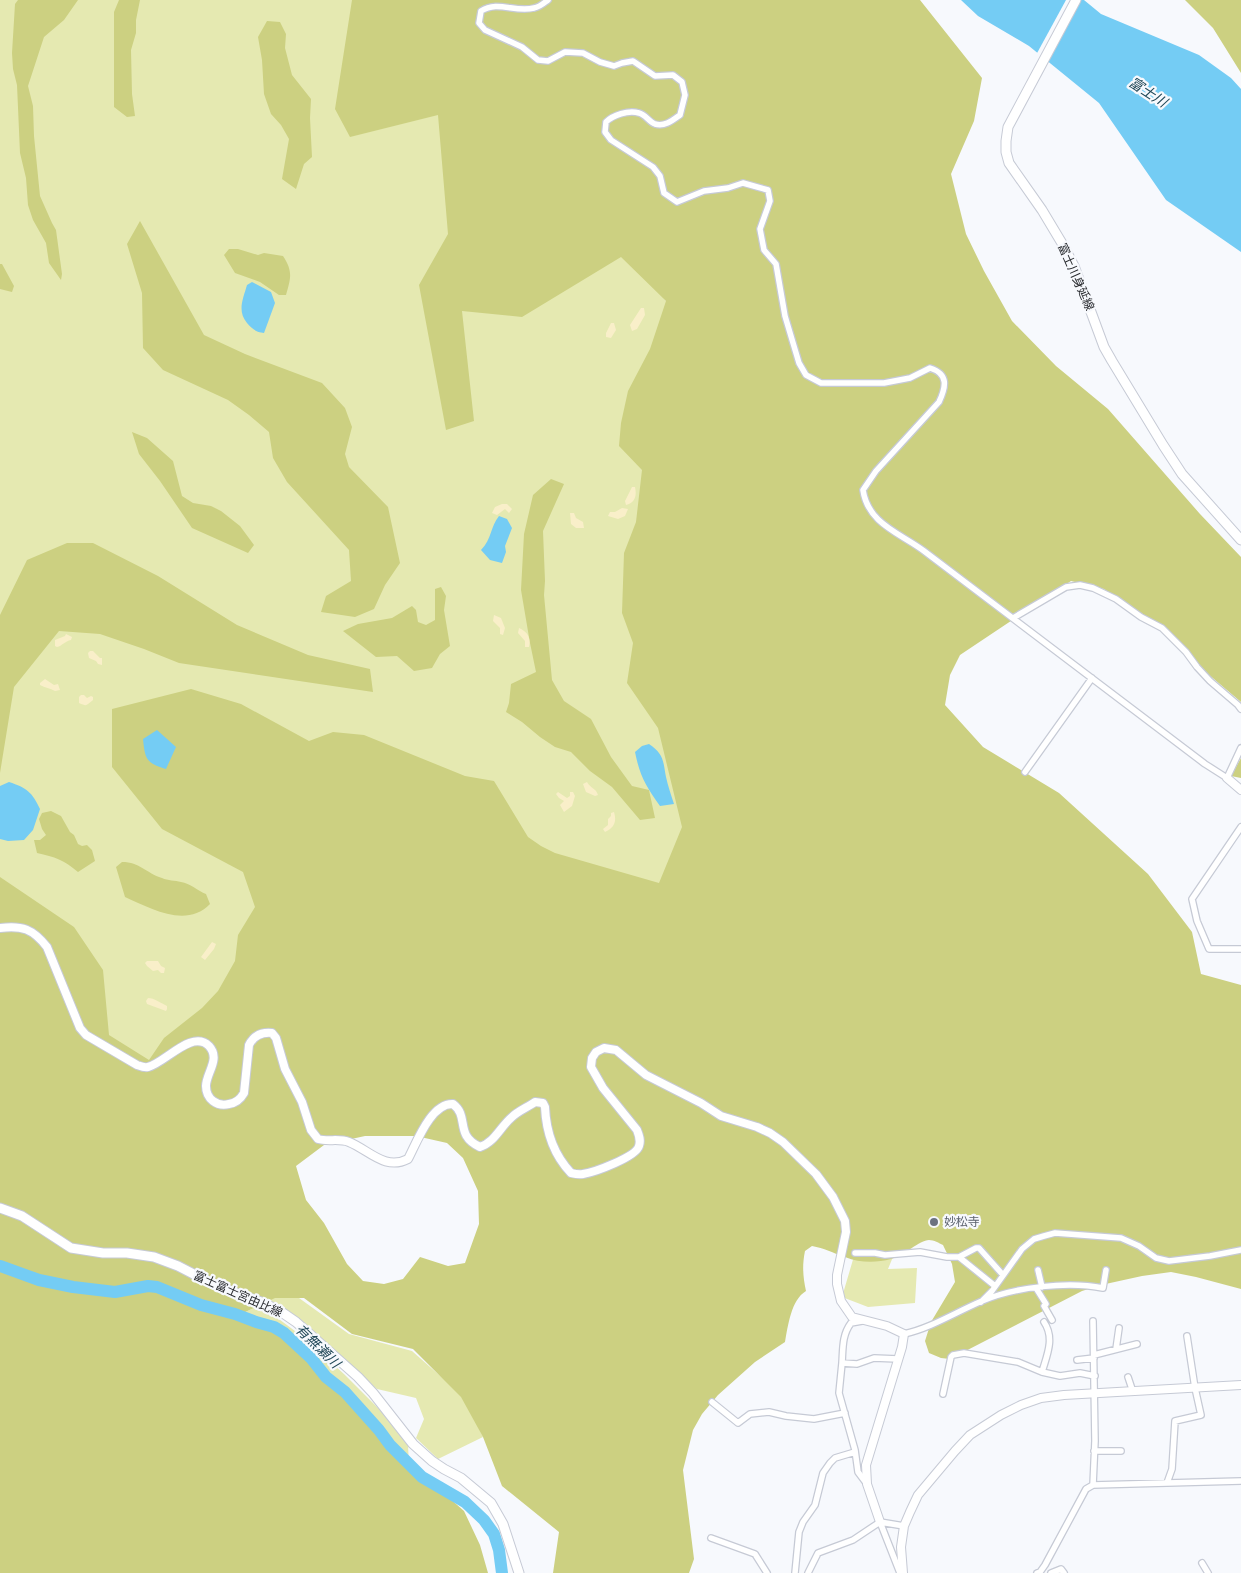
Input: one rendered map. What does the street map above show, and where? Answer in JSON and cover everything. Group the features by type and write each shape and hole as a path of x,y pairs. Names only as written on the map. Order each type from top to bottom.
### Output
{"main road":[{"name":"富士川身延線","path":"1076,0 1008,127 1006,152 1009,163 1042,210 1063,245 1074,266 1104,347 1163,445 1182,474 1241,540"},
{"name":"富士富士宮由比線","path":"0,1208 22,1216 70,1248 154,1257 178,1266 226,1289 261,1302 280,1311 296,1322 358,1377 413,1444 432,1461 461,1478 491,1503 503,1524 519,1573"}],"street":[{"path":"548,0 534,8 521,9 501,4 492,5 481,11 479,23 485,30 522,47 538,60 548,61 564,52 582,53 600,62 614,66 622,62 633,61 655,76 673,75 682,82 685,95 680,115 667,123 655,124 639,113 624,113 612,116 606,122 605,132 611,140 653,167 660,176 664,193 676,202 704,191 728,188 743,183 768,190 770,201 760,228 764,250 776,264 785,316 799,363 806,375 821,383 884,383 910,378 930,368 938,370 944,380 945,390 939,402 905,437 869,480 863,490 865,500 871,512 882,524 924,550 1241,790"},
{"path":"1013,618 1066,587 1080,585 1092,588 1116,599 1141,617 1162,628 1186,652 1210,681 1241,709"},
{"path":"1025,772 1092,678"},
{"path":"1227,778 1241,748"},
{"path":"1241,827 1192,899 1197,921 1209,949 1241,949"},
{"path":"0,928 23,928 38,935 47,947 80,1028 86,1035 137,1065 146,1068 154,1065 185,1044 194,1041 209,1046 214,1062 206,1085 208,1097 214,1103 222,1106 239,1100 244,1093 249,1045 252,1039 258,1035 266,1032 272,1033 276,1038 285,1068 302,1102 311,1130 318,1139 328,1142 340,1140 351,1143 391,1163 400,1163 408,1159 433,1113 443,1105 453,1104 457,1107 467,1138 480,1147 493,1139 512,1116 535,1102 543,1102 551,1140 563,1163 571,1173 583,1174 624,1159 637,1150 640,1145 640,1137 637,1130 603,1088 591,1067 592,1058 596,1052 604,1048 616,1050 646,1075 701,1102 721,1116 770,1133 783,1142 816,1174 833,1197 846,1221 846,1232 837,1275 841,1301 852,1316 887,1326 904,1334 954,1316 995,1296 1062,1284 1090,1285 1103,1288 1106,1270"},
{"path":"981,1302 1022,1249 1034,1239 1055,1233 1121,1238 1139,1246 1156,1258 1170,1261 1241,1250"},
{"path":"855,1253 885,1255 920,1252 947,1257 959,1257 976,1248 980,1248 1003,1275"},
{"path":"959,1257 995,1286"},
{"path":"1038,1270 1039,1288 1046,1304 1044,1306 1052,1320"},
{"path":"866,1320 851,1323 846,1329 843,1342 839,1393 855,1452 858,1472 867,1484"},
{"path":"1093,1321 1095,1376 1093,1485"},
{"path":"1042,1372 1051,1339 1044,1322"},
{"path":"1116,1349 1119,1328"},
{"path":"902,1573 880,1522 867,1484 866,1465 904,1334"},
{"path":"1167,1483 1172,1469 1175,1421 1201,1414 1194,1388 1187,1336"},
{"path":"1077,1360 1136,1344"},
{"path":"943,1394 951,1357 958,1353 1018,1362 1042,1372 1060,1376 1080,1373 1095,1376"},
{"path":"842,1363 857,1364 874,1358 898,1359"},
{"path":"1128,1377 1133,1392"},
{"path":"902,1573 901,1547 904,1526 918,1495 970,1435 1001,1415 1041,1398 1241,1385"},
{"path":"712,1402 738,1423 750,1414 769,1412 814,1419 845,1413"},
{"path":"1094,1451 1121,1451"},
{"path":"795,1573 799,1532 803,1522 815,1505 823,1473 836,1458 855,1452"},
{"path":"1041,1573 1086,1489 1093,1485 1241,1482"},
{"path":"808,1573 818,1553 853,1540 880,1522 904,1526"},
{"path":"711,1538 755,1554 767,1573"},
{"path":"1202,1563 1208,1573"},
{"path":"1051,1573 1061,1569 1064,1573"}],"green space":[{"path":"0,0 425,0 666,301 704,891 304,936 124,1088 0,1001"},
{"path":"18,0 78,0 64,20 44,37 28,86 33,106 40,196 56,230 62,274 61,280 49,263 46,243 33,220 28,205 26,178 20,153 17,85 12,53 15,4"},
{"path":"119,0 140,0 136,20 136,33 131,50 132,94 135,116 127,117 114,107 114,12"},
{"path":"352,0 920,0 982,78 974,121 951,174 966,234 1012,321 1056,366 1108,409 1200,514 1241,557 1241,702 1208,674 1164,629 1137,613 1104,589 1071,581 960,655 950,675 945,705 983,747 1059,793 1148,874 1192,932 1201,974 1241,985 1241,1289 1171,1272 1101,1285 1082,1291 950,1359 941,1358 929,1353 925,1341 931,1322 955,1282 952,1264 943,1245 929,1240 916,1245 896,1257 874,1262 851,1259 812,1246 805,1251 804,1256 803,1271 806,1291 801,1295 794,1307 785,1342 755,1362 718,1395 702,1414 693,1430 683,1470 694,1559 689,1573 553,1573 559,1532 502,1486 483,1437 461,1397 413,1349 352,1334 304,1298 275,1298 241,1314 274,1332 356,1397 382,1427 388,1444 464,1511 480,1545 488,1573 0,1573 0,877 74,927 103,970 109,1035 149,1060 164,1038 202,1008 218,991 235,961 238,935 255,907 243,872 162,829 112,767 112,709 191,689 241,704 309,741 333,732 364,735 465,776 494,781 528,837 541,846 555,853 659,883 682,827 658,728 627,683 633,643 622,613 624,553 636,522 642,470 619,446 621,423 628,391 650,349 666,301 621,257 522,317 462,311 474,421 446,430 419,285 448,234 438,115 350,137 335,109","holes":["365,1136 416,1136 447,1143 463,1158 478,1191 479,1224 465,1263 448,1266 420,1257 403,1279 384,1284 363,1281 347,1264 324,1223 306,1200 296,1166 324,1145"]},
{"path":"1185,0 1241,0 1241,73 1213,28"},
{"path":"267,21 280,22 286,34 285,48 292,75 311,99 312,157 304,164 296,189 282,179 289,139 281,125 271,114 264,94 262,60 258,37"},
{"path":"140,221 204,335 245,354 322,383 345,408 352,427 345,454 349,467 388,507 400,563 385,585 374,609 355,617 321,612 326,596 351,581 349,550 287,482 273,458 269,432 228,400 163,370 143,348 142,293 127,244"},
{"path":"229,249 238,249 258,255 264,253 283,256 290,270 286,295 279,295 260,282 235,273 224,255"},
{"path":"0,264 2,264 14,286 12,292 0,289"},
{"path":"132,432 147,438 173,461 182,496 193,503 211,506 221,511 240,526 254,545 248,553 192,528 139,454"},
{"path":"551,479 564,484 543,531 544,595 552,680 564,701 591,719 611,757 632,786 649,790 655,818 640,820 612,787 590,771 571,752 555,747 506,712 511,684 536,672 521,590 524,534 533,495"},
{"path":"67,543 93,543 158,576 237,625 308,655 370,669 373,692 179,663 100,634 59,631 14,687 0,773 0,615 27,560"},
{"path":"441,587 446,596 444,610 450,646 440,654 432,668 414,671 397,656 376,657 343,631 358,624 392,618 412,606 416,610 418,622 426,625 435,620 435,589"},
{"path":"1241,758 1241,778 1231,776"},
{"path":"51,811 61,816 78,844 82,846 87,845 92,850 95,861 78,872 59,859 37,853 34,840 40,840 46,835 39,819 42,813"},
{"path":"122,862 134,864 164,879 188,884 206,894 210,904 190,915 179,916 157,911 125,897 116,867"},
{"path":"862,1229 895,1252 888,1269 917,1268 915,1303 868,1307 842,1297"},
{"path":"278,1295 299,1298 349,1334 412,1351 464,1397 483,1437 438,1459 416,1438 424,1419 416,1398 377,1389 303,1322 264,1303"},
{"path":"260,1305 303,1337 388,1418 408,1445 409,1465 403,1456 387,1443 383,1428 343,1385 290,1344 241,1314"}],"sand":[{"path":"641,308 644,308 645,315 637,329 632,331 630,325"},
{"path":"611,323 614,323 616,330 611,338 606,337 606,333"},
{"path":"632,487 635,487 635,499 626,505 625,501"},
{"path":"507,504 512,509 509,513 505,509 497,515 492,513 495,507"},
{"path":"622,508 628,509 625,516 618,519 608,516 610,512 615,512"},
{"path":"570,513 574,513 576,518 583,522 584,528 576,528 571,524"},
{"path":"494,615 501,618 505,628 503,635 500,634 500,628 493,621"},
{"path":"519,628 525,631 528,636 530,641 529,647 525,647 525,641 518,633"},
{"path":"66,634 72,637 71,640 57,647 55,646 55,640"},
{"path":"93,651 102,658 102,665 89,658 88,653"},
{"path":"45,679 54,685 58,684 60,690 55,691 40,685"},
{"path":"81,695 87,698 91,696 93,700 87,705 79,703"},
{"path":"587,782 598,795 595,796 586,792 583,784"},
{"path":"558,792 567,798 570,796 570,792 573,792 575,796 572,806 564,812 560,805 564,801 556,794"},
{"path":"614,812 614,824 611,829 605,832 603,829 608,825 608,819 611,813"},
{"path":"212,942 216,944 205,960 201,957"},
{"path":"147,961 158,961 165,968 164,973 158,970 153,971 145,963"},
{"path":"148,998 167,1006 166,1011 147,1004"}],"water":[{"name":"富士川","path":"961,0 1084,0 1101,14 1199,55 1231,78 1241,89 1241,252 1166,200 1099,103 1029,46 978,16"},
{"path":"252,282 271,292 275,303 264,333 256,331 251,327 242,314 242,305 247,285"},
{"path":"499,516 507,519 512,528 505,546 506,552 502,563 490,560 481,550 485,546"},
{"path":"157,730 176,747 166,769 154,765 146,756 143,739"},
{"path":"649,744 658,751 662,758 674,804 660,806 641,775 635,752 642,746"},
{"path":"9,782 28,791 40,809 33,830 24,840 8,841 0,839 0,786"}],"pier":[{"path":"1066,0 1081,0 1046,63 1036,55"}],"waterway":[{"name":"有無瀬川","path":"0,1266 39,1280 73,1287 115,1292 148,1286 157,1287 201,1305 274,1327 284,1333 311,1358 326,1377 345,1392 390,1445 422,1477 465,1502 484,1520 494,1534 499,1550 502,1573"}],"place":[{"name":"妙松寺","path":"934,1222"}]}
